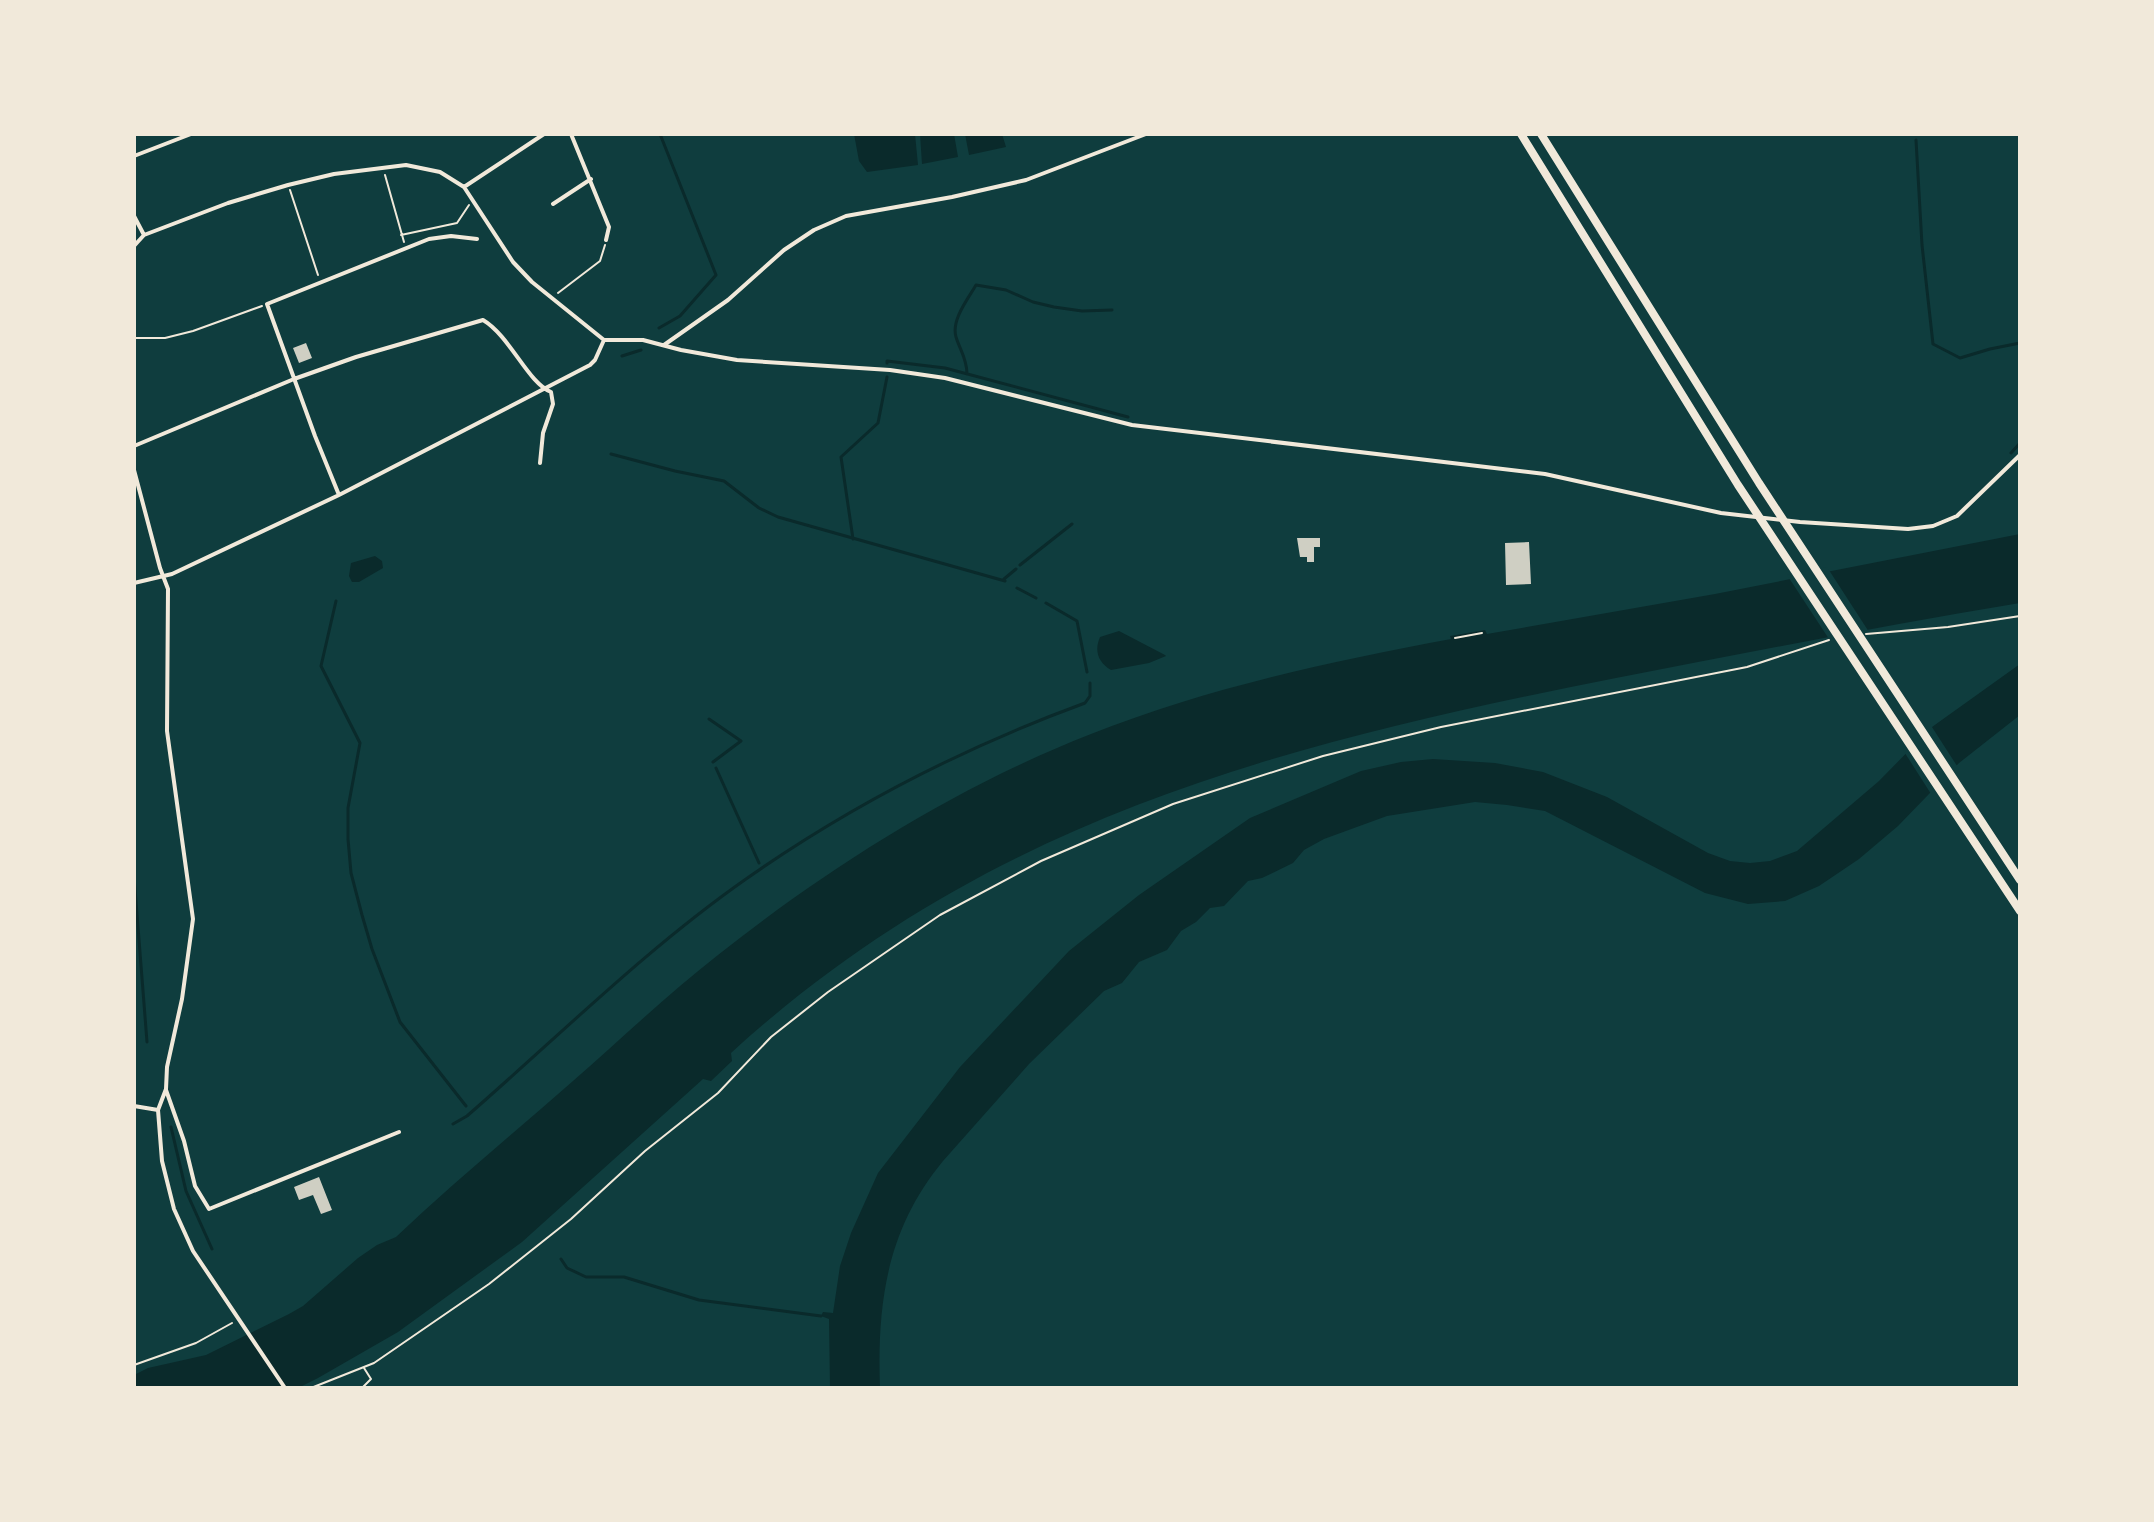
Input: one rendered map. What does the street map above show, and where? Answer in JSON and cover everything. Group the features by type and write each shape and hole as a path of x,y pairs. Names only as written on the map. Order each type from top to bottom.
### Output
{"highway":[{"path":"1521,134 1738,485 2020,911"},
{"path":"1541,134 1759,483 2020,880"}],"street":[{"path":"134,156 191,134"},
{"path":"464,187 544,134"},
{"path":"571,134 609,227 606,240"},
{"path":"664,345 728,300 784,250 814,230 846,216 1026,180 1146,134"},
{"path":"134,246 144,235 228,203 288,185 334,174 406,165 440,172 464,187 522,272 604,340 643,340 737,360 890,370 945,378 1132,425 1545,474 1721,513 1800,522 1908,529 1933,526 1957,516 2020,455"},
{"path":"553,204 591,179"},
{"path":"134,216 144,235"},
{"path":"339,495 267,304 405,247 440,238 477,239"},
{"path":"134,446 294,379 356,357 483,320 495,328 516,352 542,389 551,392 553,404 543,433 540,463"},
{"path":"134,583 164,576 339,495 590,365 604,340"},
{"path":"134,470 168,589 167,731 193,919 182,999 167,1067 166,1089 158,1110 162,1161 174,1209 193,1251 285,1388"},
{"path":"166,1089 195,1186 209,1209 399,1132"},
{"path":"134,1106 158,1110"}],"path":[{"path":"383,166 405,247"},
{"path":"288,185 320,284"},
{"path":"401,235 457,223 472,200"},
{"path":"552,299 567,284 600,261 606,240"},
{"path":"134,338 165,338 267,304"},
{"path":"1856,635 1948,627 2020,616"},
{"path":"1455,638 1482,633"},
{"path":"311,1388 364,1368 489,1284 571,1219 645,1151 718,1093 771,1037 828,992 940,915 1041,861 1161,808 1323,756 1441,727 1747,667 1841,638"},
{"path":"134,1365 196,1343 236,1319"},
{"path":"362,1388 371,1379 364,1368"}],"water":[{"path":"854,134 915,134 918,165 867,172 859,161"},
{"path":"920,134 954,134 958,157 922,164"},
{"path":"965,134 1002,134 1006,147 969,155"},
{"path":"2020,534 2020,603 1616,678 1374,731 1258,763 1146,802 1037,848 931,904 829,972 731,1053 732,1061 711,1081 703,1079 522,1242 398,1332 298,1388 134,1388 134,1375 148,1368 206,1355 303,1306 358,1258 396,1237 663,1001 761,922 897,831 944,803 1041,755 1135,718 1223,690 1314,667 1451,639 1450,636 1485,630 1487,634 1715,594"},
{"path":"375,556 382,561 383,568 359,582 352,582 349,576 351,563"},
{"path":"1119,631 1166,656 1149,663 1111,670 1098,656 1098,642 1100,637"},
{"path":"2020,664 2020,715 1959,763 1898,826 1859,859 1819,886 1785,901 1748,904 1705,893 1545,811 1475,802 1387,816 1324,839 1304,850 1293,863 1262,878 1248,881 1224,906 1210,908 1181,931 1167,950 1139,962 1122,983 1104,991 1029,1064 943,1161 909,1213 889,1268 881,1326 880,1388 830,1388 829,1319 821,1316 823,1312 833,1313 840,1266 878,1173 960,1067 1069,951 1139,895 1250,818 1361,771 1401,762 1433,759 1495,763 1543,772 1607,797 1708,853 1730,861 1770,861 1797,851 1879,781 1932,727"}],"pier":[{"path":"1827,567 1869,632 1829,639 1787,575"},
{"path":"1930,724 1959,769 1933,797 1903,750"}],"building":[{"path":"306,343 312,358 299,363 293,348"},
{"path":"1297,538 1320,538 1320,547 1314,547 1314,562 1300,557"},
{"path":"1529,542 1531,584 1506,585 1505,543"},
{"path":"319,1177 332,1210 321,1214 313,1195 299,1200 294,1187"}],"waterway":[{"path":"659,328 680,316 716,275 660,134"},
{"path":"1916,140 1922,245 1933,344 1960,358 2020,343"},
{"path":"967,374 955,330 961,310 976,285 1006,290 1054,307 1082,311 1112,310"},
{"path":"622,356 641,350"},
{"path":"887,363 945,368 1128,417"},
{"path":"853,539 841,457 878,423 887,377"},
{"path":"2011,453 2020,443"},
{"path":"611,454 724,481 759,508 778,517 1005,581"},
{"path":"1020,565 1072,524"},
{"path":"1004,579 1016,569"},
{"path":"1017,588 1036,598"},
{"path":"336,601 321,666 360,743 348,808 351,873 372,949 400,1022 466,1106"},
{"path":"1046,603 1077,621 1087,672"},
{"path":"453,1124 467,1116 673,934 746,879 826,827 910,780 996,739 1085,703 1090,696 1090,683"},
{"path":"709,719 741,741 713,762"},
{"path":"716,768 759,863"},
{"path":"134,876 147,1042"},
{"path":"171,1127 186,1191 212,1249"},
{"path":"561,1259 567,1268 586,1277 624,1277 699,1300 821,1316"}]}
